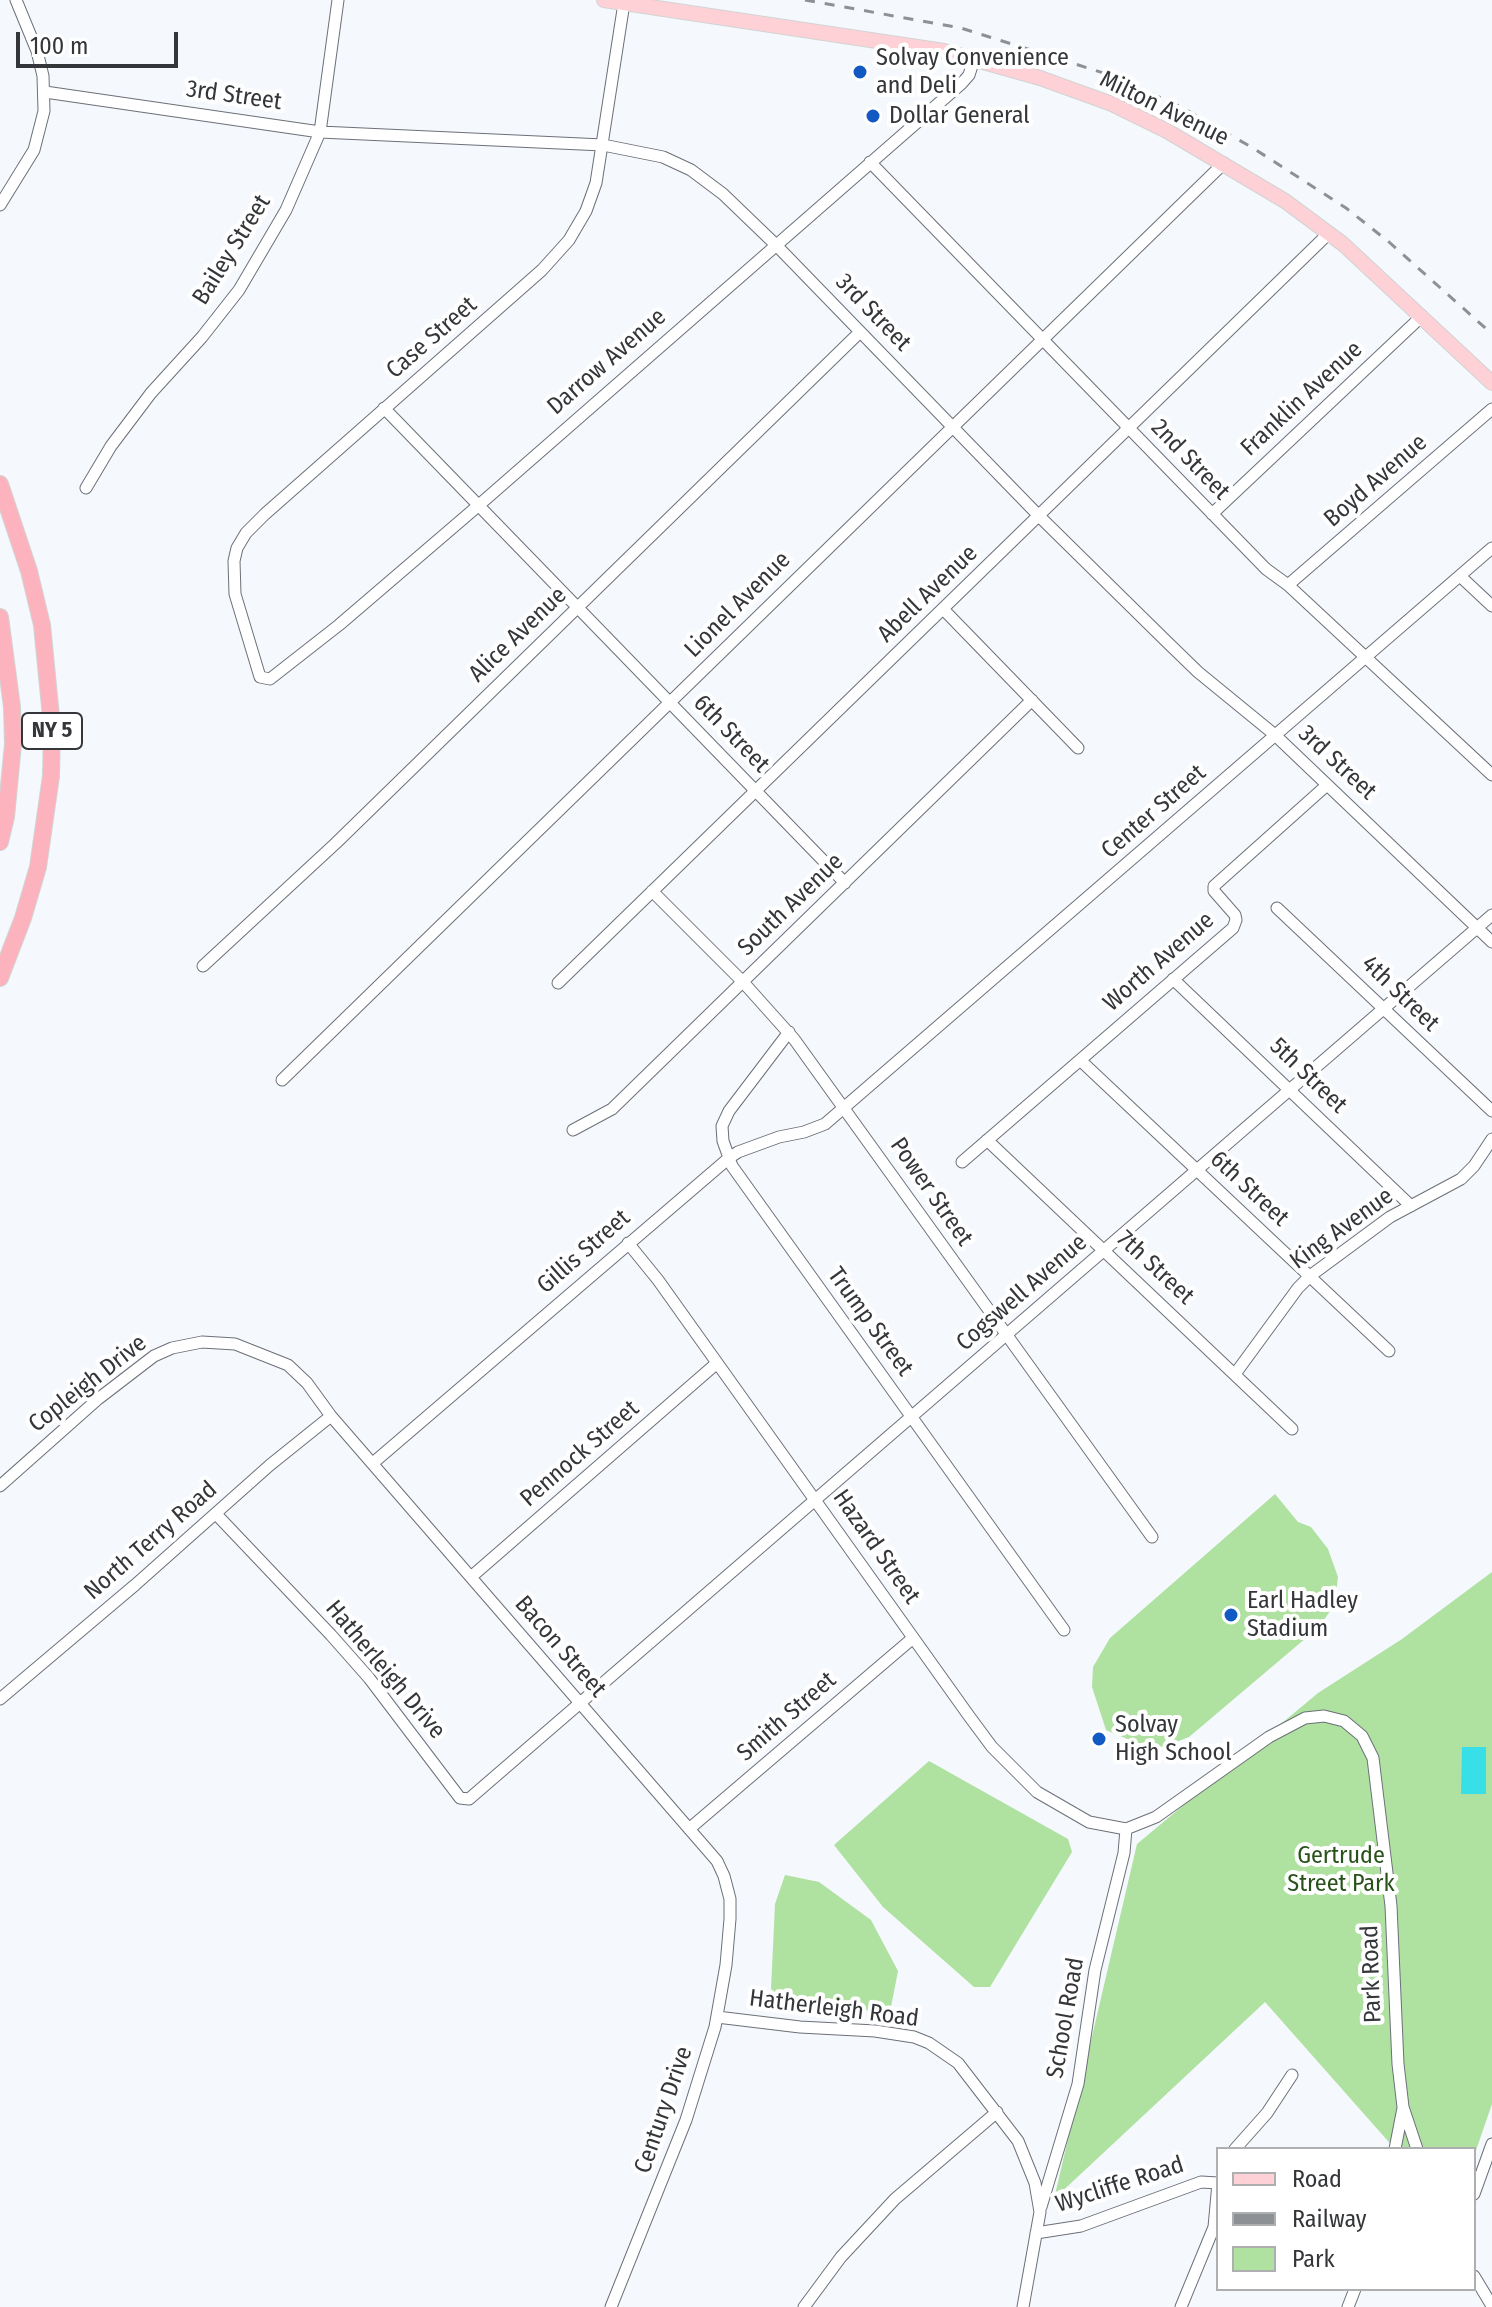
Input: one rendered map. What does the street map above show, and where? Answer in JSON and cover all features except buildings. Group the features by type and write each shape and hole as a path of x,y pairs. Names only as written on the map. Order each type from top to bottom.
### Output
{"highway":[{"name":"NY 5","path":"0,484 29,571 42,625 52,727 50,788 38,867 0,978"},
{"name":"NY 5","path":"0,617 12,707 13,744 6,817 0,842"}],"main road":[{"name":"Milton Avenue","path":"604,0 944,51 1040,78 1112,104 1167,131 1285,201 1422,316 1492,383"}],"street":[{"path":"0,205 34,150 42,127 45,92 37,51 16,0"},
{"name":"Bailey Street","path":"86,488 111,446 151,393 239,290 286,210 320,132 338,0"},
{"name":"Case Street","path":"258,673 235,594 234,561 237,548 256,523 542,270 569,240 586,211 596,183 624,3"},
{"name":"Darrow Avenue","path":"258,673 260,677 270,679 339,625 479,505 962,83 969,75 974,59"},
{"name":"3rd Street","path":"45,92 320,132 603,145 663,157 691,170 723,194 776,245 1039,516 1198,672 1275,735 1492,942"},
{"name":"2nd Street","path":"870,162 1266,569 1288,585 1492,775"},
{"name":"Lionel Avenue","path":"282,1080 1224,163"},
{"name":"Abell Avenue","path":"558,983 1328,234"},
{"name":"Franklin Avenue","path":"1212,514 1422,316"},
{"name":"Alice Avenue","path":"203,966 336,843 860,332"},
{"name":"6th Street","path":"384,408 845,883"},
{"name":"Boyd Avenue","path":"1288,585 1492,409"},
{"name":"Center Street","path":"843,1108 1492,548"},
{"path":"1460,576 1492,606"},
{"path":"944,610 1078,748"},
{"name":"South Avenue","path":"573,1130 612,1109 1032,700"},
{"name":"Worth Avenue","path":"962,1162 1233,928 1236,920 1214,891 1214,886 1327,785"},
{"name":"Power Street","path":"652,891 789,1032 1152,1537"},
{"name":"4th Street","path":"1277,908 1492,1111"},
{"name":"Cogswell Avenue","path":"524,1753 1492,915"},
{"name":"5th Street","path":"1173,979 1411,1206"},
{"name":"Trump Street","path":"789,1032 729,1111 722,1126 729,1158 741,1180 1064,1630"},
{"name":"6th Street","path":"1080,1060 1389,1351"},
{"name":"Gillis Street","path":"373,1463 729,1158 779,1137 825,1124 843,1108"},
{"name":"King Avenue","path":"1235,1374 1310,1276 1390,1217 1461,1179 1492,1139"},
{"name":"7th Street","path":"987,1140 1292,1429"},
{"name":"Hazard Street","path":"628,1243 658,1280 992,1747 1037,1792 1089,1822 1126,1829"},
{"name":"Copleigh Drive","path":"0,1486 98,1399 154,1356 172,1348 217,1342 255,1350 288,1365 307,1383 331,1416"},
{"name":"Pennock Street","path":"471,1577 717,1363"},
{"name":"Bacon Street","path":"331,1416 717,1861 730,1899 730,1919"},
{"name":"North Terry Road","path":"0,1699 331,1416"},
{"name":"Hatherleigh Drive","path":"216,1514 350,1657 460,1798 469,1799 524,1753"},
{"name":"Smith Street","path":"689,1829 913,1638"},
{"name":"Park Road","path":"1126,1829 1156,1817 1269,1737 1305,1718 1324,1716 1344,1721 1362,1736 1373,1758 1391,1906 1398,2064 1403,2107 1416,2147"},
{"name":"School Road","path":"1040,2212 1078,2084 1095,1970 1124,1853 1126,1829"},
{"name":"Century Drive","path":"611,2307 686,2120 717,2017 730,1919"},
{"name":"Hatherleigh Road","path":"717,2017 914,2037 948,2054 997,2112 1018,2141 1030,2166 1040,2212 1023,2307"},
{"path":"1237,2147 1267,2113 1292,2075"},
{"path":"1395,2147 1403,2107"},
{"path":"804,2307 841,2257 895,2199 997,2112"},
{"path":"1476,2188 1492,2144"},
{"name":"Wycliffe Road","path":"1036,2233 1081,2226 1201,2182 1216,2183"},
{"name":"Wycliffe Road","path":"1181,2307 1214,2227 1216,2205"},
{"path":"1476,2279 1492,2306"}],"green space":[{"name":"Earl Hadley Stadium","path":"1275,1494 1298,1522 1311,1527 1328,1549 1338,1577 1335,1604 1319,1627 1189,1737 1163,1747 1137,1743 1106,1730 1092,1687 1093,1667 1110,1638"},
{"name":"Gertrude Street Park","path":"1492,1572 1492,2104 1476,2150 1476,2147 1393,2147 1265,2002 1054,2199 1137,1844 1318,1693 1402,1639"},
{"path":"929,1761 1068,1839 1072,1852 990,1987 974,1987 883,1907 834,1845"},
{"path":"785,1875 819,1882 871,1920 898,1971 890,2012 791,2005 771,1989 775,1904"}],"water":[{"path":"1462,1747 1486,1747 1486,1794 1461,1794"}],"railway":[{"path":"805,0 961,28 1110,75 1181,107 1253,148 1346,208 1492,334"}],"place":[{"name":"Solvay Convenience and Deli","path":"860,72"},
{"name":"Dollar General","path":"873,116"},
{"name":"Earl Hadley Stadium","path":"1231,1615"},
{"name":"Solvay High School","path":"1099,1739"}]}
